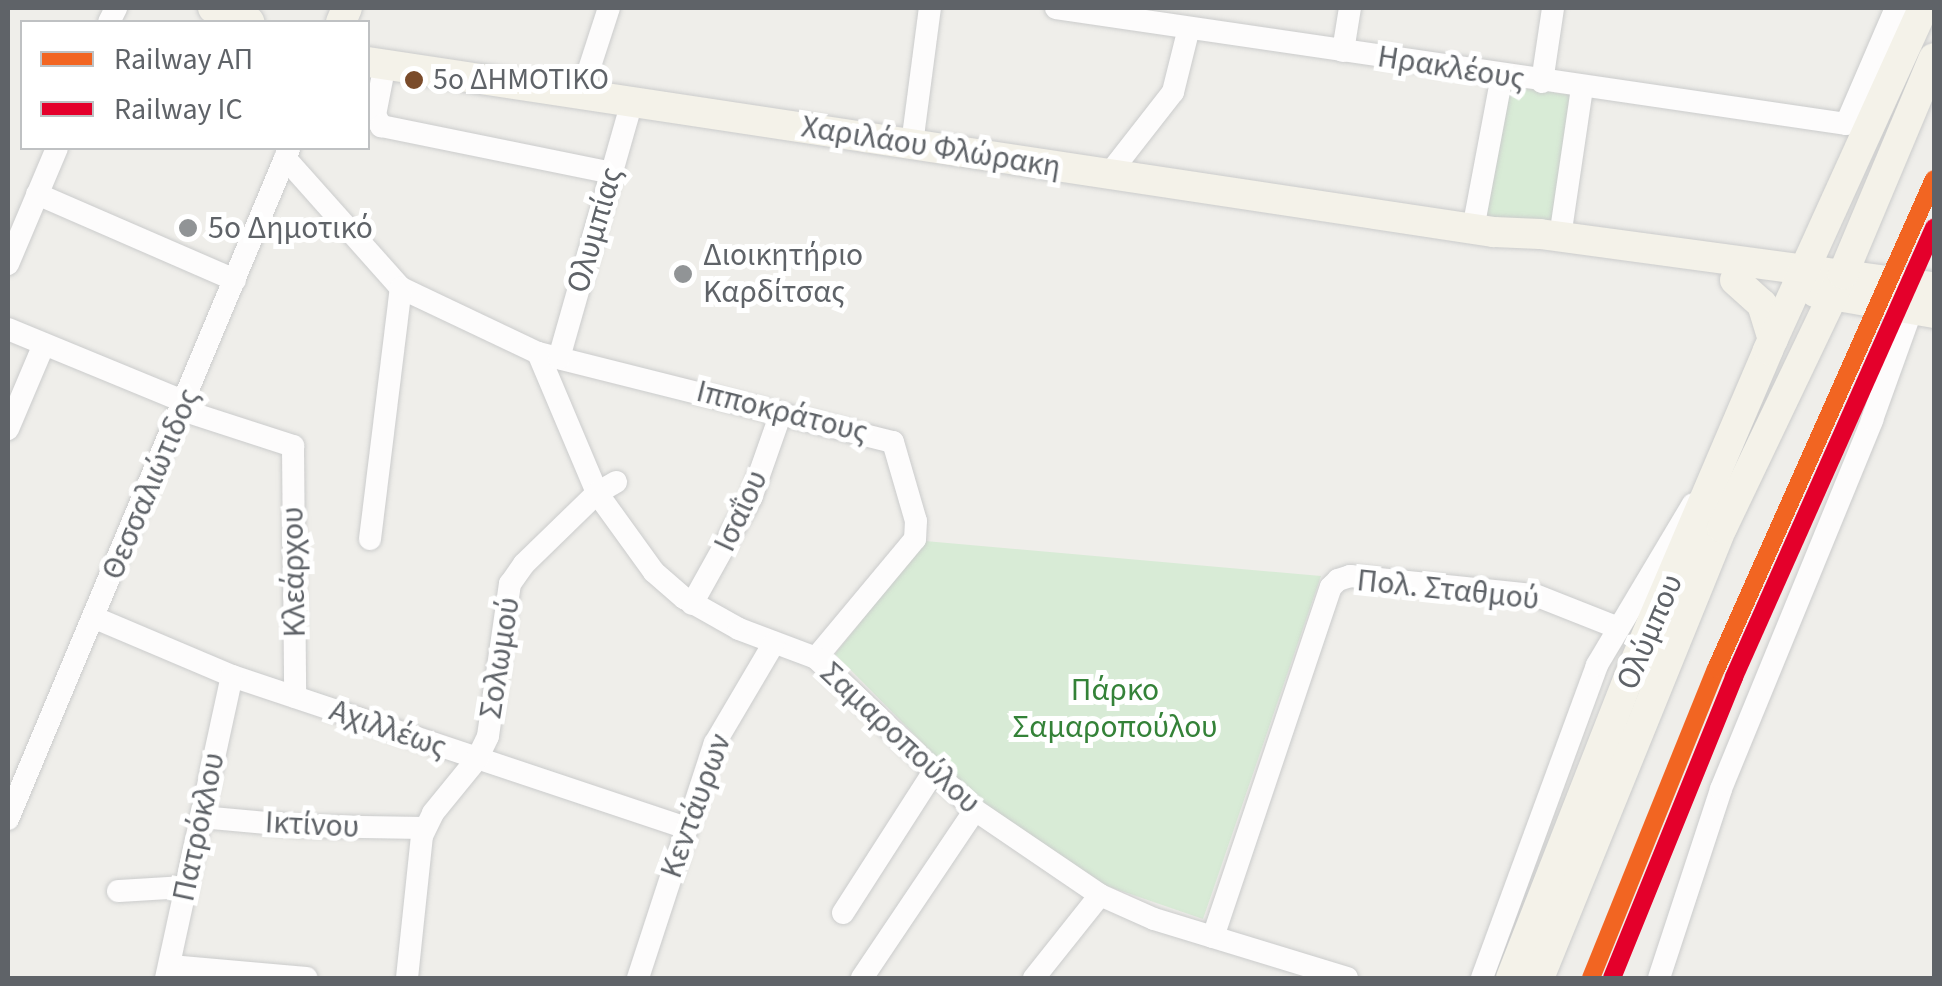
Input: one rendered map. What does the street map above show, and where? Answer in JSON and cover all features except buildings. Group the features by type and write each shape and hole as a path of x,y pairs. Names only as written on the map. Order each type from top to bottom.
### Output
{"main road":[{"path":"213,8 244,20"},
{"name":"Ολύμπου","path":"1511,978 1634,667 1773,339 1923,8"},
{"name":"Ολύμπου","path":"1539,978 1722,528 1838,284 1934,58"},
{"name":"Χαριλάου Φλώρακη","path":"376,63 1483,231 1560,238 1801,280"},
{"name":"Χαριλάου Φλώρακη","path":"1483,231 1535,250 1735,280 1801,280"},
{"path":"1735,280 1762,304 1773,339"},
{"path":"1801,280 1929,293"}],"street":[{"path":"580,94 610,8"},
{"path":"912,144 930,8"},
{"name":"Ηρακλέους","path":"1056,8 1846,124 1896,8"},
{"path":"1342,51 1350,8"},
{"path":"1542,82 1553,8"},
{"path":"1109,174 1173,92 1189,28"},
{"path":"376,63 375,115 381,126 612,173"},
{"path":"1483,231 1502,76"},
{"path":"1560,238 1582,88"},
{"name":"Ολυμπίας","path":"549,355 612,173 632,102"},
{"path":"8,264 56,150"},
{"path":"287,153 401,288 549,355"},
{"name":"Θεσσαλιώτιδος","path":"8,819 287,153"},
{"path":"37,194 235,280"},
{"path":"370,539 401,288"},
{"path":"1659,978 1721,789 1872,420 1929,293"},
{"path":"8,328 184,406"},
{"path":"8,429 44,344"},
{"name":"Ιπποκράτους","path":"549,355 894,442 917,528 915,539 816,658"},
{"name":"Σαμαροπούλου","path":"549,355 606,488 654,572 692,604 774,643 816,658 975,810 1100,895 1154,919 1347,978"},
{"name":"Κλεάρχου","path":"184,406 293,446 295,697"},
{"name":"Ισαΐου","path":"692,604 751,498 781,413"},
{"path":"1482,978 1597,665 1616,626 1682,518 1719,471"},
{"name":"Σολωμού","path":"424,828 477,759 488,736 510,584 524,564 606,488"},
{"name":"Πολ. Σταθμού","path":"1213,937 1331,586 1338,580 1350,576 1535,595 1616,626"},
{"name":"Αχιλλέως","path":"95,618 232,676 685,828"},
{"name":"Κεντάυρων","path":"638,978 715,744 774,643"},
{"name":"Πατρόκλου","path":"168,972 232,676"},
{"path":"843,912 934,771"},
{"path":"862,978 975,810"},
{"name":"Ικτίνου","path":"201,817 314,826 424,828"},
{"path":"406,978 424,828"},
{"path":"118,891 186,887"},
{"path":"1034,978 1100,895"},
{"path":"1268,978 1285,959"},
{"path":"168,972 306,978"}],"green space":[{"path":"1504,85 1577,96 1555,228 1480,217"},
{"name":"Πάρκο Σαμαροπούλου","path":"925,541 1321,576 1203,919 1107,886 981,802 835,654"}],"rail line":[{"name":"ΑΠ","path":"1591,978 1716,669 1934,179"},
{"name":"IC","path":"1612,978 1734,677 1934,227"}],"place":[{"name":"5ο ΔΗΜΟΤΙΚΟ","path":"414,80"},
{"name":"5ο Δημοτικό","path":"188,228"},
{"name":"Διοικητήριο Καρδίτσας","path":"683,274"}]}
